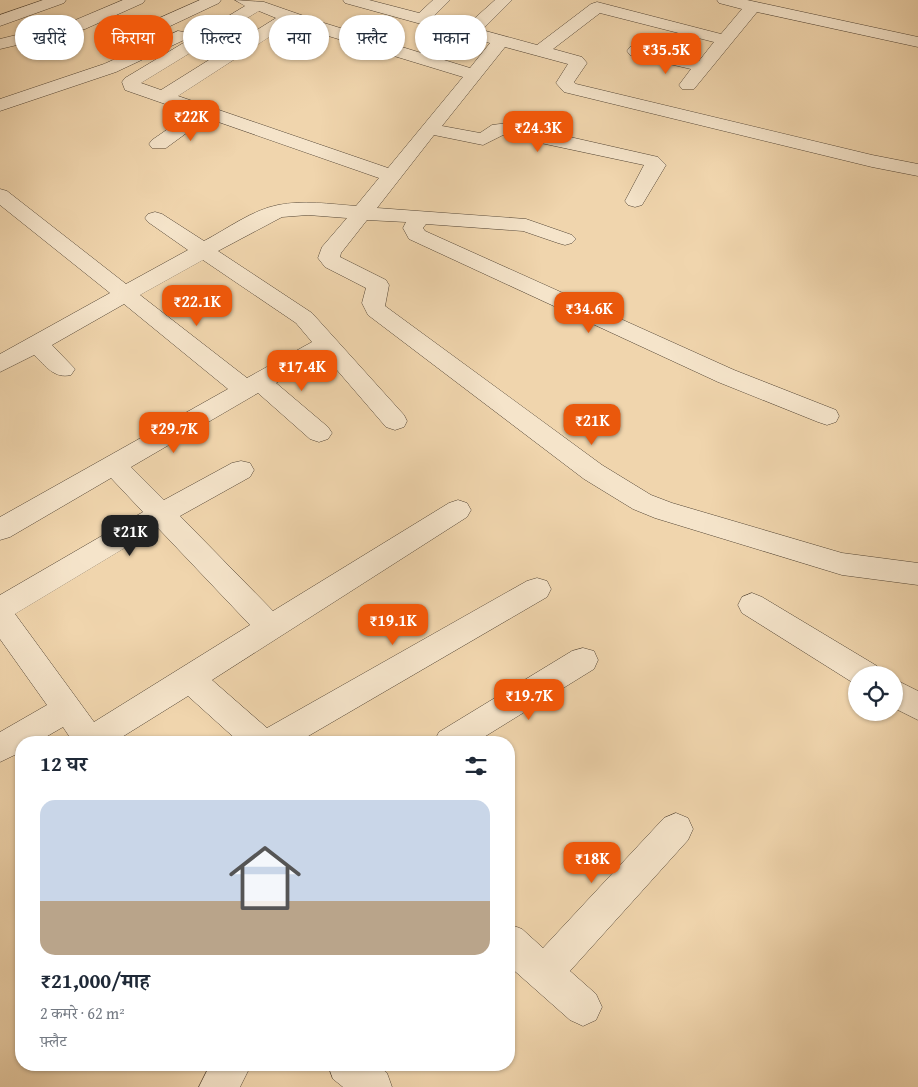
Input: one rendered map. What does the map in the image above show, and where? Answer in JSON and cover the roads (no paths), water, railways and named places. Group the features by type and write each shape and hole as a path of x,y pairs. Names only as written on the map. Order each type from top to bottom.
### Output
{"street":[{"path":"0,21 58,0"},
{"path":"0,44 79,25 137,0"},
{"path":"173,18 213,0"},
{"path":"426,15 442,0"},
{"path":"487,16 504,0"},
{"path":"725,0 918,42"},
{"path":"250,2 130,84 133,88 392,176"},
{"path":"0,105 110,68 250,2 287,15"},
{"path":"688,85 753,6"},
{"path":"329,19 345,7 415,18"},
{"path":"540,51 598,7 726,40"},
{"path":"162,98 269,29"},
{"path":"329,30 474,74"},
{"path":"487,37 578,63 565,83 570,88 872,161 918,170"},
{"path":"501,41 330,252 329,258 378,285 372,305 376,310 606,481 652,507 824,559 860,567 918,574"},
{"path":"636,51 703,67"},
{"path":"0,88 63,68 92,56"},
{"path":"159,144 204,112"},
{"path":"430,129 483,139 498,129 508,128 651,161 656,165 634,201"},
{"path":"0,195 124,295 319,433"},
{"path":"0,364 263,217 279,211 308,209 526,226 565,239"},
{"path":"155,218 304,318 395,421"},
{"path":"419,218 413,228 416,235 726,376 827,416"},
{"path":"36,343 63,369"},
{"path":"0,530 327,344"},
{"path":"114,465 270,628"},
{"path":"0,610 161,514 241,470"},
{"path":"100,736 458,510"},
{"path":"281,736 537,589"},
{"path":"752,605 851,666"},
{"path":"0,616 86,736"},
{"path":"460,736 583,660"},
{"path":"190,679 254,736"},
{"path":"903,698 918,707"},
{"path":"21,736 67,710"},
{"path":"0,748 15,739"},
{"path":"544,973 676,829"},
{"path":"515,947 583,1007"},
{"path":"218,1087 228,1071"},
{"path":"354,1071 373,1087"}]}
